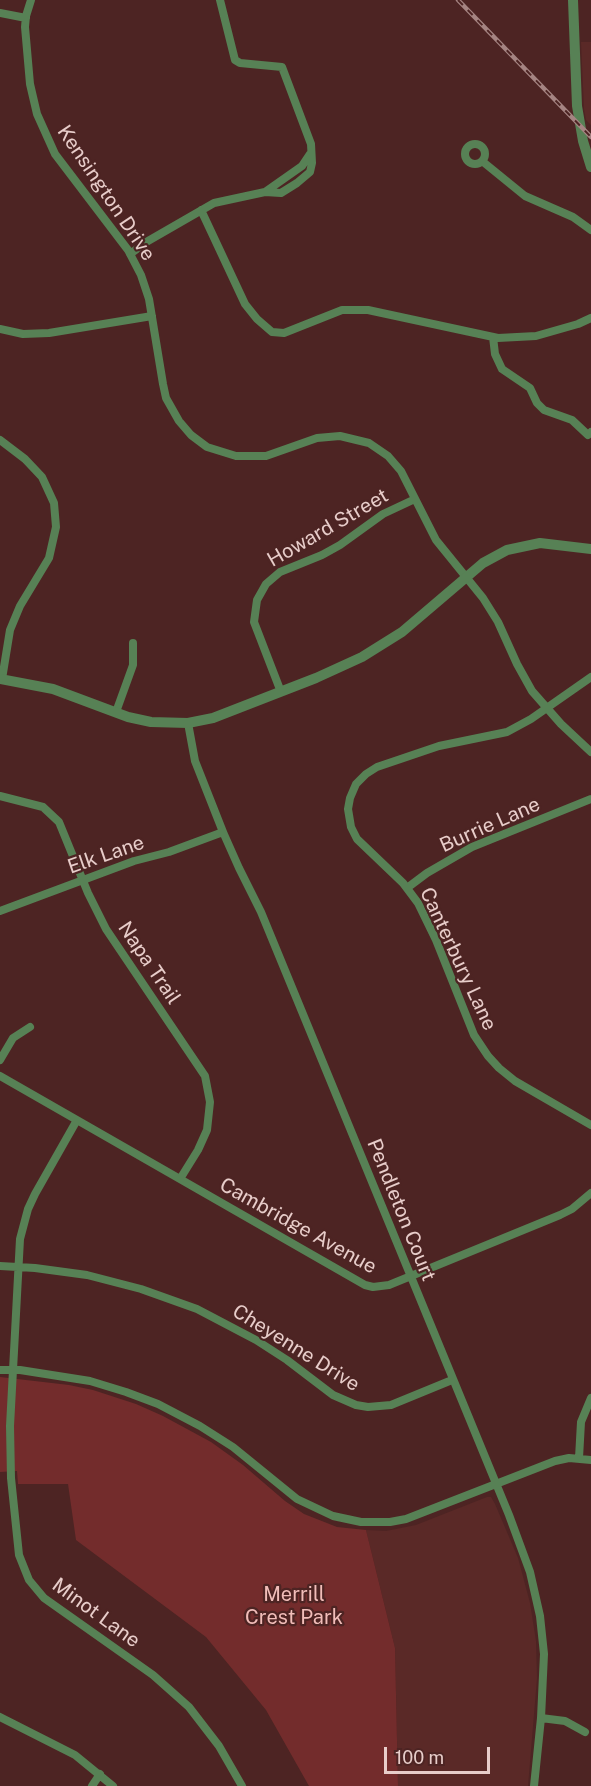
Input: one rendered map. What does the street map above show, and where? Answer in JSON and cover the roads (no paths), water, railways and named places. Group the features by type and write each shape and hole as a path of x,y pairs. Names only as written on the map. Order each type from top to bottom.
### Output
{"street":[{"name":"Kensington Drive","path":"31,0 26,18 30,84 42,128 64,167 130,254 145,287 166,398 178,421 199,442 227,455 249,458 278,453 317,438 340,436 374,446 388,456 401,471 436,540 483,598 498,622 525,681 546,709 591,752"},
{"path":"130,254 214,203 265,192 302,166 310,154 311,144 282,67 240,63 236,60 220,0"},
{"path":"573,0 577,106 583,141 591,167"},
{"path":"0,13 26,18"},
{"path":"482,161 525,196 573,217 591,230"},
{"path":"201,210 245,304 272,332 284,333 342,310 368,309 493,337 536,336 591,318"},
{"path":"0,328 23,334 49,333 152,316"},
{"path":"493,337 495,354 502,369 530,388 537,403 544,410 572,420 589,434"},
{"path":"0,440 25,459 42,477 54,503 56,527 55,541 49,558 20,606 9,630 1,679 53,689 151,722 188,723 213,718 345,666 380,646 411,624 495,555 524,545 547,544 591,549"},
{"name":"Howard Street","path":"281,692 254,622 256,600 266,584 280,572 322,555 383,514 415,499"},
{"path":"116,712 133,665 133,643"},
{"name":"Canterbury Lane","path":"591,677 546,709 507,732 439,746 377,767 356,784 348,809 354,834 362,845 407,888 418,903 436,940 474,1035 488,1056 515,1081 591,1125"},
{"name":"Pendleton Court","path":"188,723 195,761 239,868 261,912 530,1572 540,1616 544,1666 542,1718 534,1786"},
{"name":"Napa Trail","path":"0,796 38,805 52,814 66,835 83,880 106,929 205,1076 210,1102 207,1130 180,1179"},
{"name":"Burrie Lane","path":"407,888 427,873 472,847 591,800"},
{"name":"Elk Lane","path":"0,911 224,832"},
{"path":"0,1060 13,1038 30,1027"},
{"name":"Cambridge Avenue","path":"0,1076 365,1285 381,1287 411,1276 560,1215 579,1204 591,1193"},
{"name":"Minot Lane","path":"77,1120 39,1185 28,1209 20,1239 7,1478 19,1555 23,1569 32,1584 58,1608 153,1675 176,1695 200,1720 219,1746 242,1786"},
{"name":"Cheyenne Drive","path":"0,1266 59,1271 120,1283 197,1309 256,1340 333,1395 356,1405 368,1407 391,1405 452,1380"},
{"path":"0,1370 62,1375 90,1381 158,1404 233,1447 297,1499 317,1510 346,1520 376,1523 406,1519 555,1461 579,1458 591,1460"},
{"path":"579,1458 581,1422 591,1398"},
{"path":"0,1717 75,1755 112,1786"},
{"path":"542,1718 565,1721 585,1732"},
{"path":"92,1786 100,1774"}],"railway":[{"path":"458,0 591,137"}],"park label":[{"name":"Merrill Crest Park","path":"294,1606"}]}
